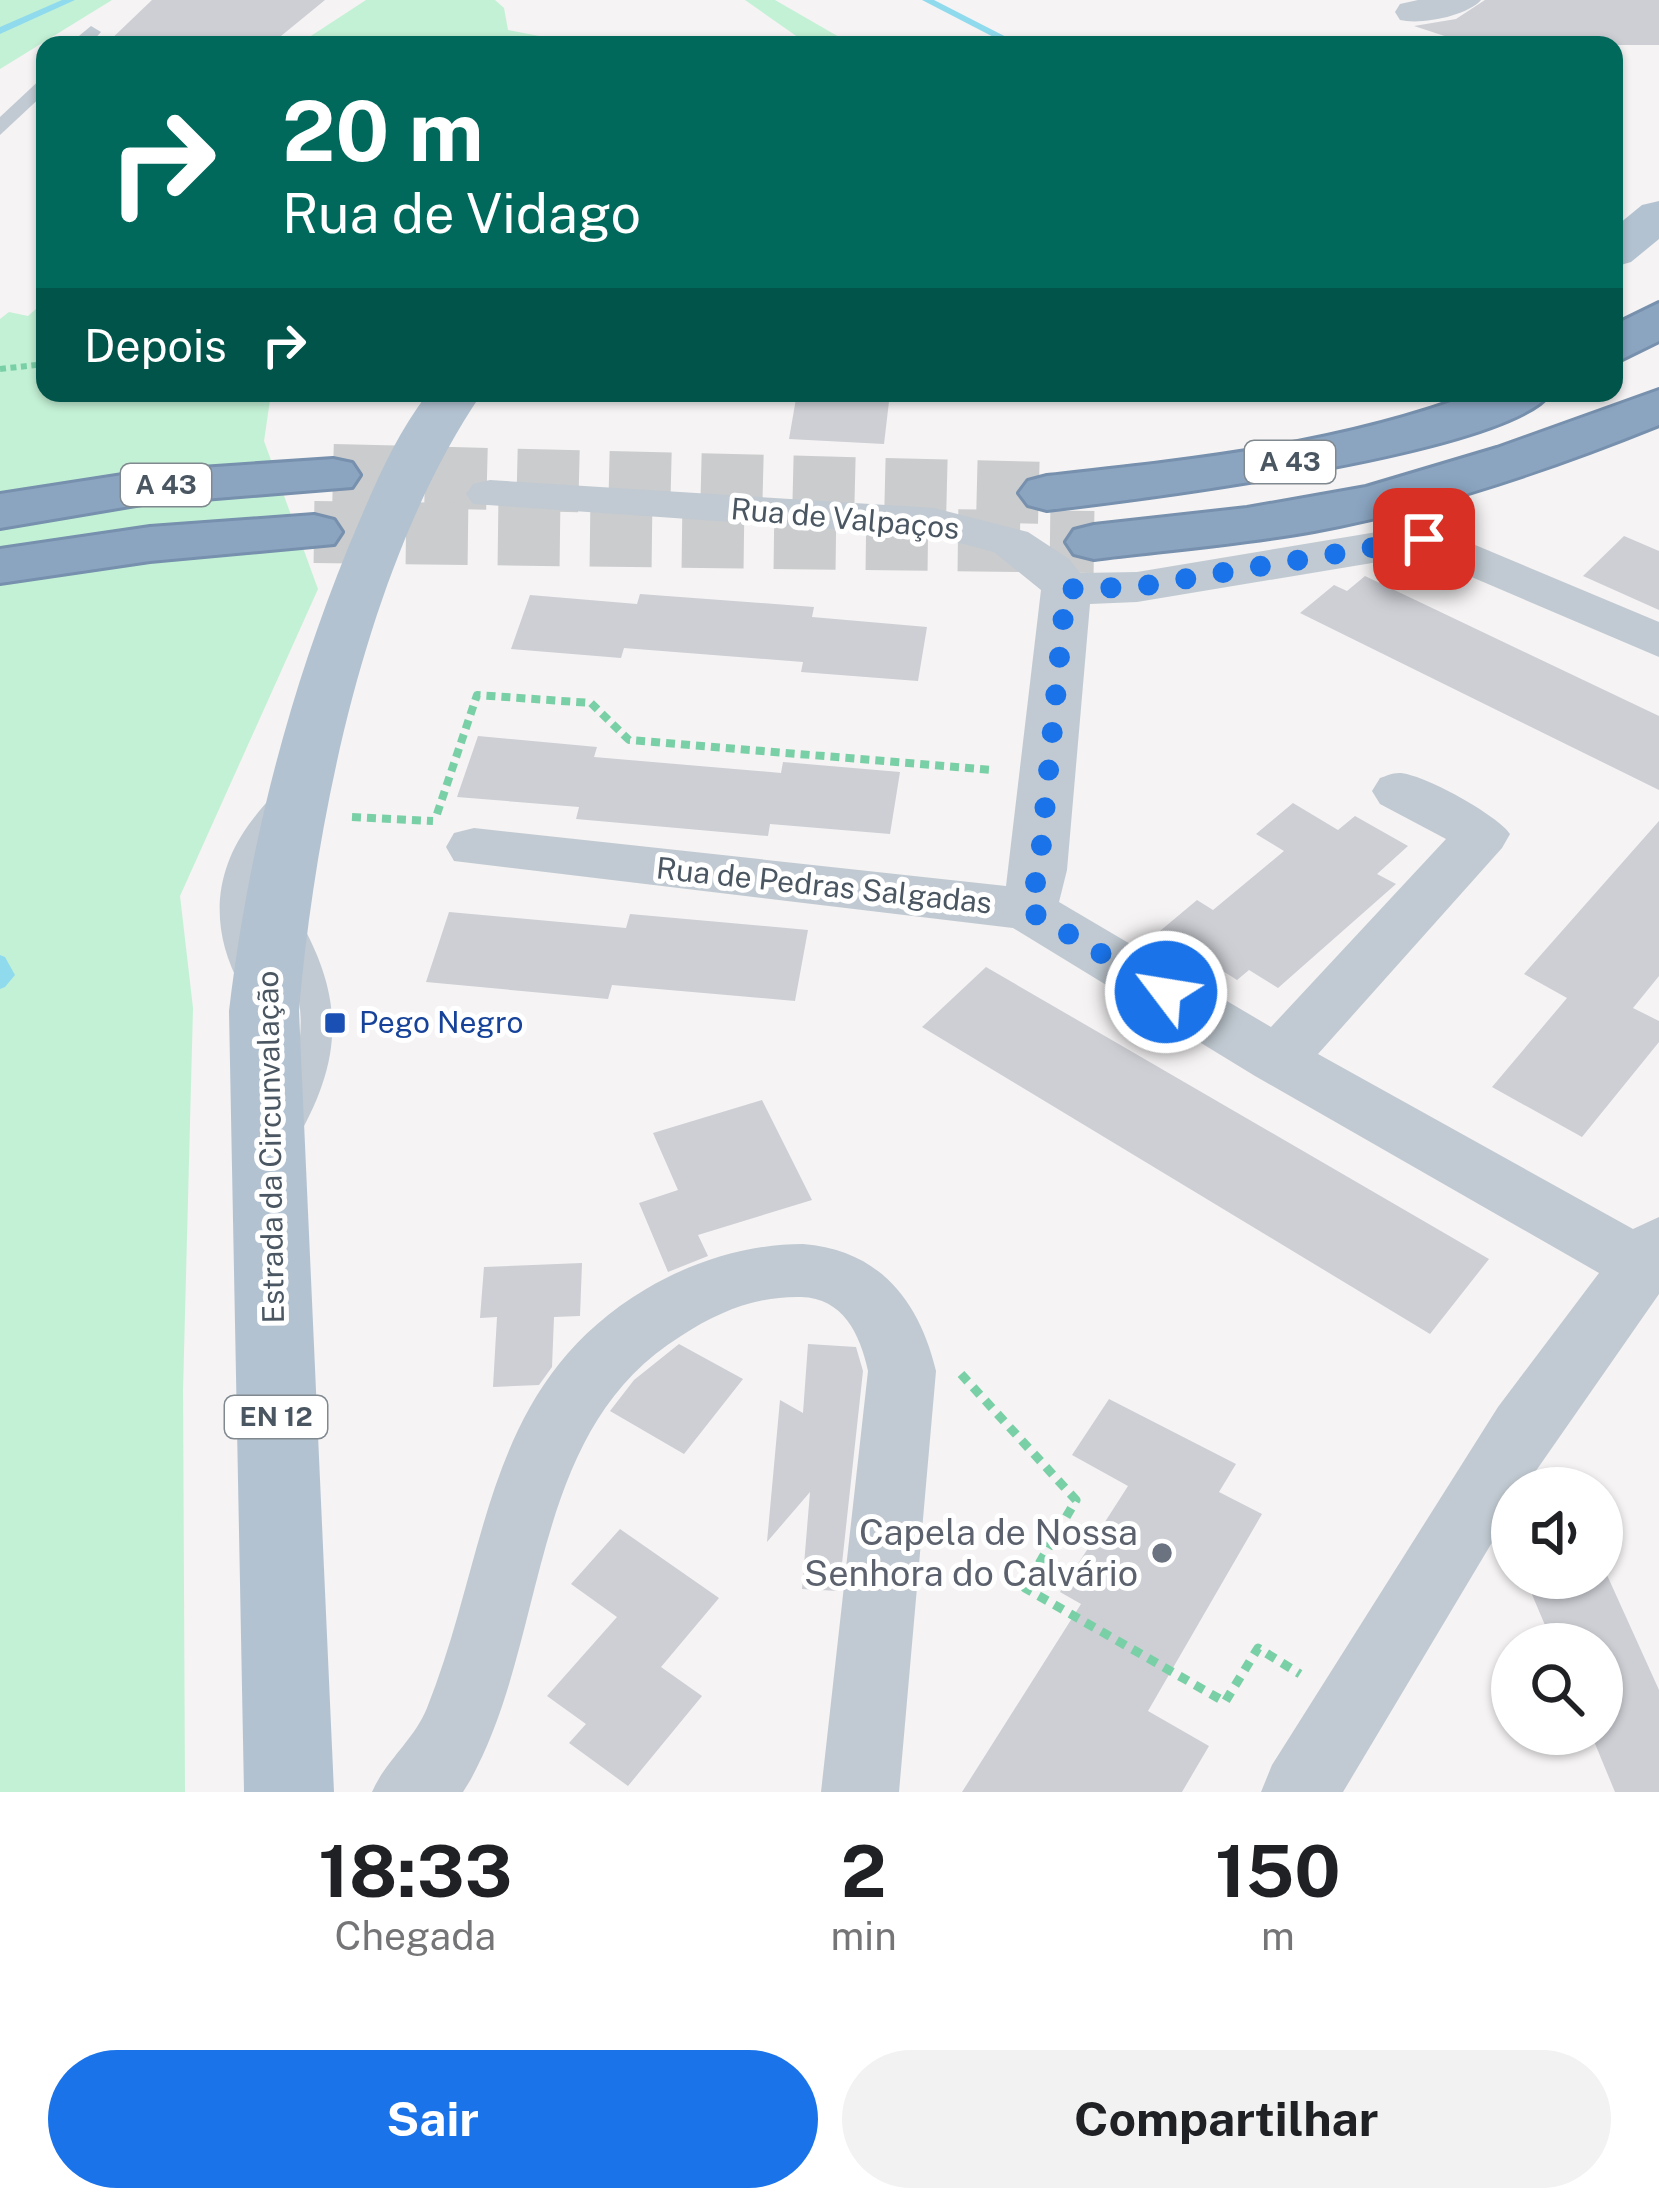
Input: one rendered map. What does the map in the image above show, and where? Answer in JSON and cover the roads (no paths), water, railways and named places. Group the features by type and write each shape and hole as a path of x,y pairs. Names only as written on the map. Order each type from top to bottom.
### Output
{"highway":[{"path":"1623,342 1659,318"},
{"name":"A 43","path":"1046,493 1230,472 1359,449 1497,402"},
{"name":"A 43","path":"1094,542 1272,522 1401,493 1531,458 1659,406"},
{"name":"A 43","path":"0,511 142,488 333,476"},
{"name":"A 43","path":"0,566 150,544 314,532"}],"main road":[{"path":"1623,244 1659,214"},
{"name":"Estrada da Circunvalação","path":"290,1792 264,1011 276,908 319,801 345,624 424,432 449,402"}],"street":[{"path":"1413,12 1463,0"},
{"name":"Rua de Valpaços","path":"490,494 934,522 1011,542 1052,570 1066,589"},
{"path":"1028,910 1039,870 1066,589 1181,581 1424,539 1659,641"},
{"path":"1277,1060 1482,834 1399,791"},
{"name":"Rua de Pedras Salgadas","path":"474,847 944,896 1028,910 1277,1060 1651,1254"},
{"path":"1300,1792 1533,1413 1651,1254"},
{"path":"411,1792 436,1770 457,1736 490,1630 525,1483 556,1416 591,1370 636,1326 746,1275 806,1270 853,1282 878,1311 902,1371 860,1792"}],"lane":[{"path":"0,129 36,91"},
{"path":"264,1011 232,926 231,894 249,838 319,801"},
{"path":"268,1157 304,1104 320,1024 314,977 276,908"}],"waterway":[{"path":"0,31 70,0"},
{"path":"927,0 999,36"},
{"path":"0,961 7,975 0,983"}],"tunnel":[{"path":"333,475 1047,493"},
{"path":"314,532 1094,542"}],"place":[{"name":"Pego Negro","path":"335,1023"},
{"name":"Capela de Nossa Senhora do Calvário","path":"1162,1553"}]}
